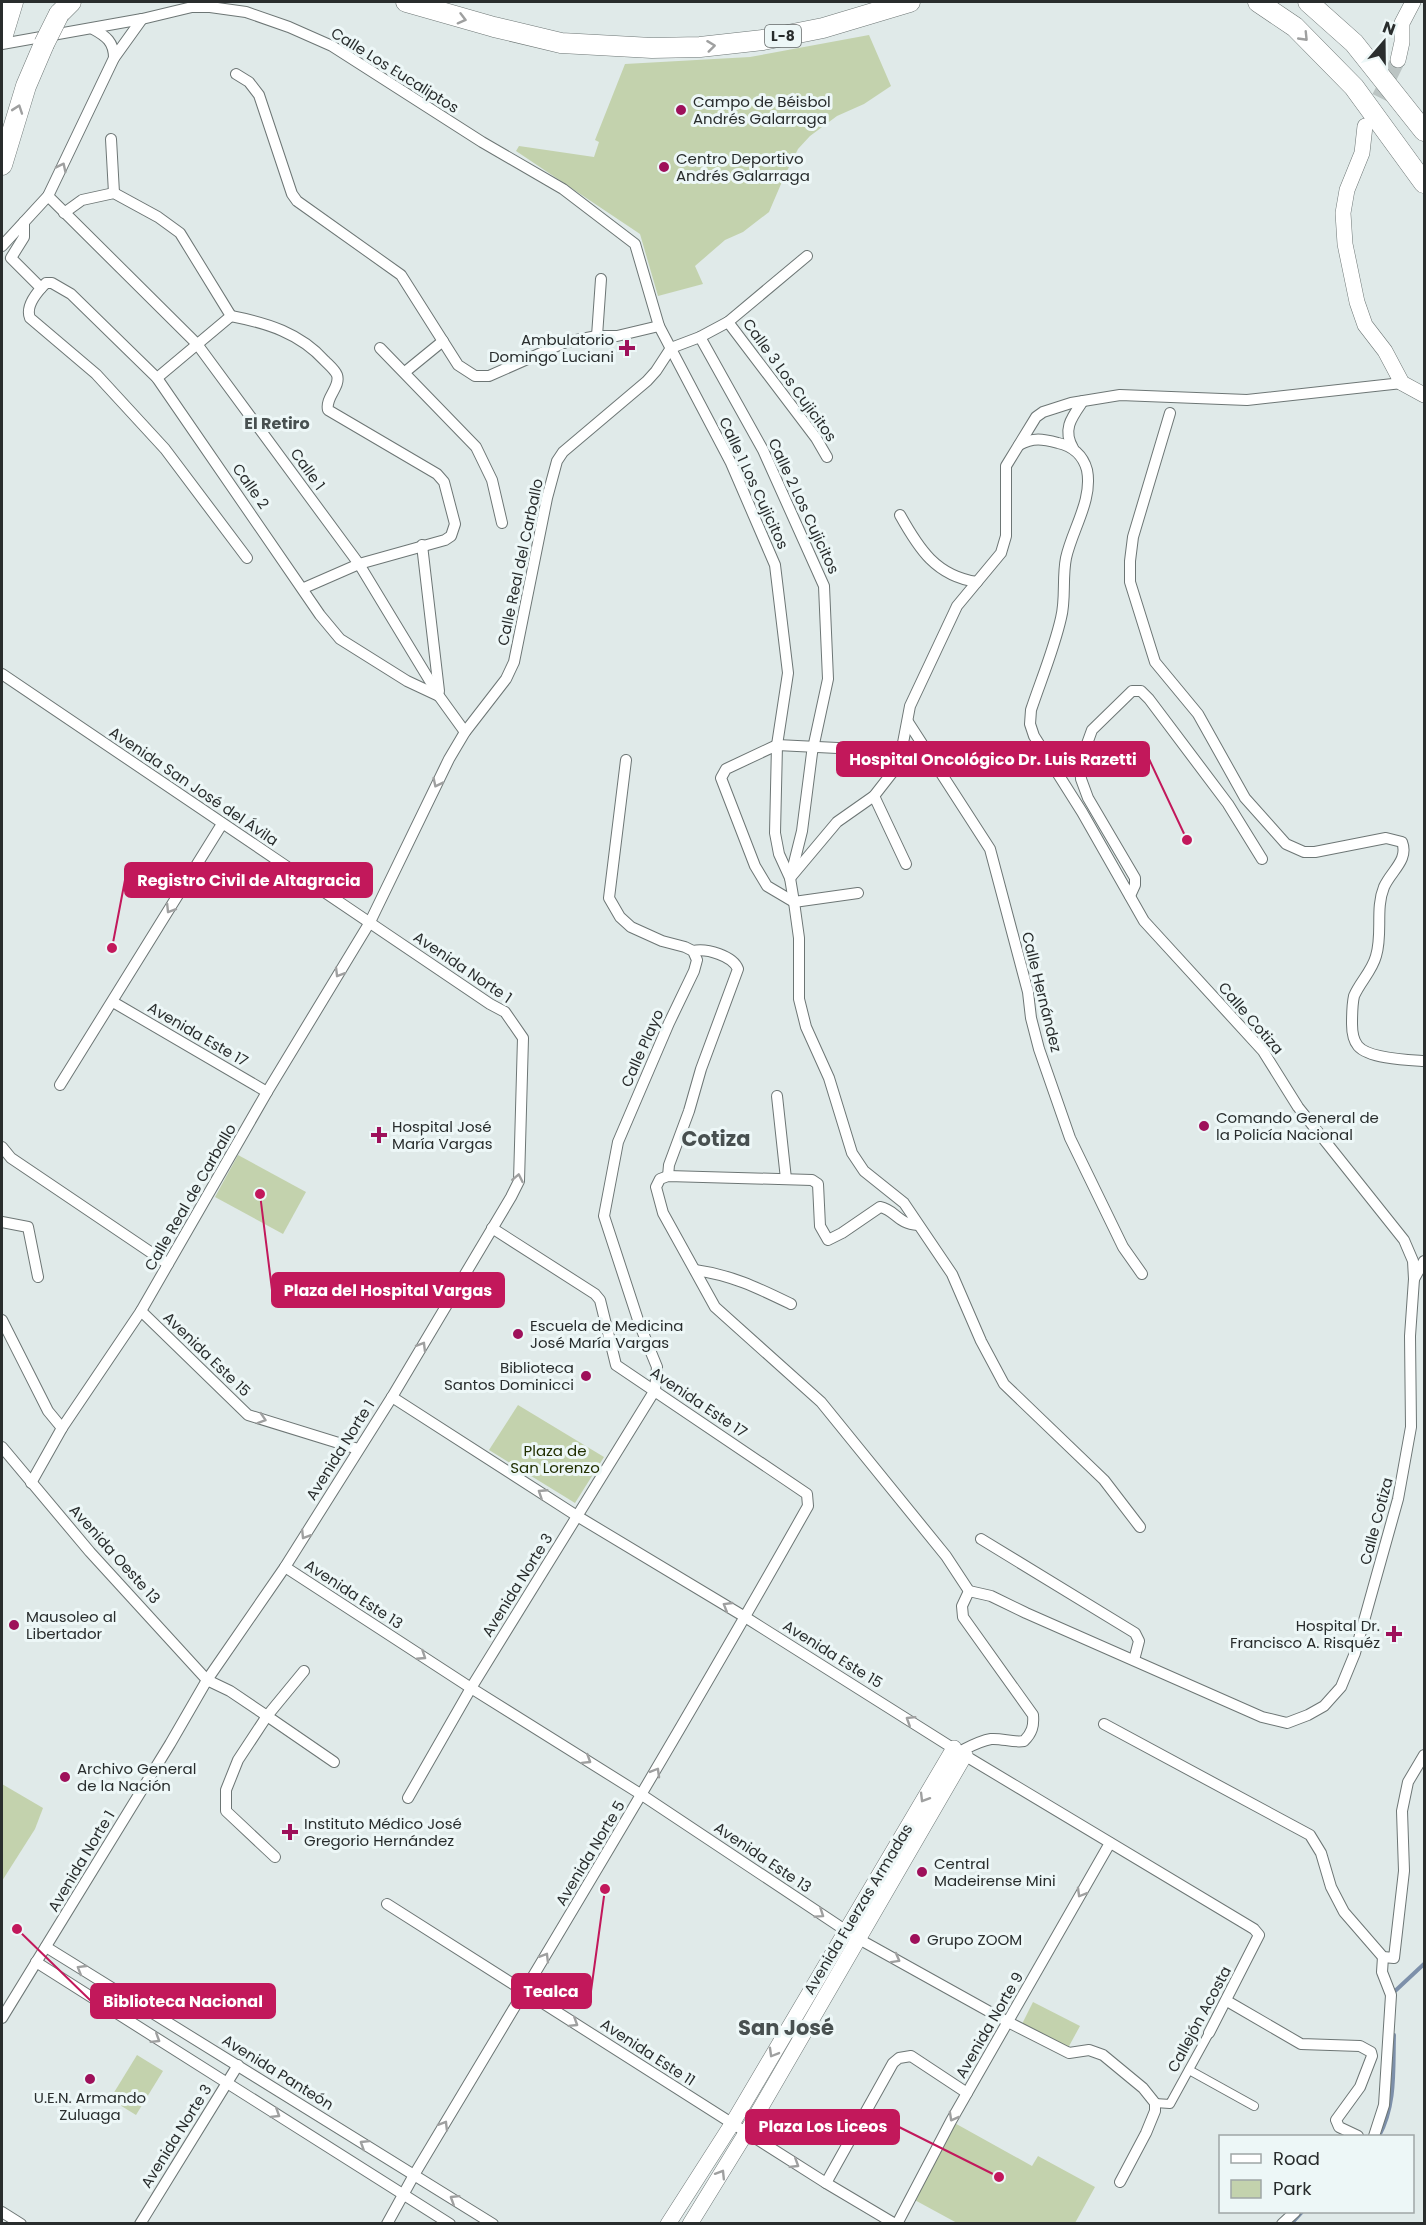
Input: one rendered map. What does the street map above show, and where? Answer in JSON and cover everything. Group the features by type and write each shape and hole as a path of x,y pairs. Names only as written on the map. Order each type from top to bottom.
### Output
{"highway":[{"name":"L-8","path":"406,2 561,43 652,48 700,47 763,40 823,28 910,2"},
{"path":"1258,2 1295,27 1353,87 1425,183"},
{"path":"1308,2 1354,43 1425,131"},
{"path":"2,38 11,6"},
{"path":"2,165 27,86 44,44 65,8"}],"main road":[{"path":"1398,60 1402,42 1402,22 1413,2"},
{"path":"1365,126 1362,153 1344,201 1343,227 1360,316 1385,351 1402,383 1425,395"},
{"name":"Avenida Fuerzas Armadas","path":"668,2223 851,1934 959,1751"},
{"name":"Avenida Fuerzas Armadas","path":"690,2223 746,2133 851,1934"}],"street":[{"name":"Calle Los Eucaliptos","path":"2,44 93,29 192,8 210,7 246,12 289,27 332,46 482,142 563,189 630,239 635,244 659,326 671,348"},
{"path":"2,246 48,196 114,58 142,19"},
{"path":"93,29 110,40 114,58"},
{"path":"236,74 249,82 259,95 292,194 297,201 401,275 458,365 467,373 475,376 489,376 566,342 597,336 617,336 659,326"},
{"path":"111,138 114,193"},
{"path":"64,213 82,200 114,193 180,232 231,316 260,321 292,334 318,354 337,373 338,382 327,405 328,410 437,474 444,482 454,524 451,536 445,540 359,564 304,588"},
{"name":"Calle 1","path":"48,196 197,344 359,564 439,696 465,732"},
{"name":"Calle 2","path":"24,222 24,237 11,258 44,285 52,283 71,294 157,378 304,588 320,615 340,639 407,681 439,696"},
{"path":"671,348 700,337 728,321 807,256"},
{"path":"597,336 601,279"},
{"path":"44,285 28,308 27,313 30,318 96,374 165,449 247,558"},
{"path":"157,378 231,316"},
{"name":"Calle 3 Los Cujicitos","path":"728,321 816,438 827,457"},
{"name":"Calle 2 Los Cujicitos","path":"700,337 763,450 822,579 828,679 813,748 802,831 790,878"},
{"path":"405,372 443,341"},
{"path":"380,348 476,447 492,480 502,523"},
{"name":"Calle Real del Carballo","path":"370,922 448,759 465,732 506,679 514,663 547,498 557,461 563,452 647,381 671,348"},
{"name":"Calle 1 Los Cujicitos","path":"671,348 730,463 775,565 788,673 777,745 775,833 778,854 790,878"},
{"path":"1140,1527 1104,1479 1004,1384 981,1341 952,1274 904,1203 864,1171 852,1153 829,1078 806,1027 799,999 798,938 790,878 837,822 874,796 899,764 910,706 957,606 1001,553 1006,536 1006,466 1032,423 1043,412 1083,401 1130,395 1247,400 1402,383"},
{"path":"1072,448 1068,441 1068,427 1083,401"},
{"path":"1170,413 1133,537 1130,561 1130,582 1155,662 1198,714 1245,798 1286,844 1304,852 1315,852 1386,838 1402,842 1403,858 1384,887 1379,907 1380,942 1376,958 1354,998 1352,1028 1359,1047 1367,1053 1425,1061"},
{"path":"1019,445 1028,440 1038,439 1072,448"},
{"name":"Calle Cotiza","path":"969,1591 991,1596 1262,1717 1287,1723 1324,1706 1341,1687 1355,1653 1398,1499 1411,1426 1410,1336 1414,1279 1413,1261 1404,1240 1298,1107 1263,1051 1144,921 1030,724 1031,710 1061,617 1066,558 1087,490 1087,471 1084,462 1072,448"},
{"path":"900,515 912,537 936,565 960,580 977,582"},
{"path":"422,545 439,696"},
{"name":"Avenida San José del Ávila","path":"2,674 370,922"},
{"path":"1130,896 1135,885 1135,878 1088,798 1081,779 1080,763 1090,733 1132,691 1141,691 1149,699 1228,804 1262,859"},
{"name":"Calle Hernández","path":"908,722 990,849 1028,992 1031,1018 1039,1049 1070,1138 1123,1247 1142,1274"},
{"path":"858,893 794,902 767,886 755,866 721,778 726,769 777,745 878,750"},
{"path":"626,760 609,898 620,917 631,927 693,951 712,952 731,960 738,969 701,1069 689,1111 669,1165 668,1176"},
{"path":"874,796 906,864"},
{"path":"60,1085 222,824"},
{"name":"Calle Real de Carballo","path":"31,1483 62,1428 141,1311 267,1092 370,922"},
{"name":"Avenida Norte 1","path":"2,2018 207,1680 285,1567 392,1397 519,1181 523,1038 505,1011 490,1004 370,922"},
{"name":"Calle Playo","path":"656,1390 657,1367 639,1323 604,1216 618,1142 694,971 697,960 693,951"},
{"name":"Avenida Este 17","path":"113,1002 267,1092"},
{"path":"777,1096 786,1179"},
{"path":"2,1147 11,1158 168,1264"},
{"path":"918,1225 901,1221 887,1209 880,1207 828,1240 820,1226 818,1184 816,1182 668,1176 660,1179 656,1187 663,1213 716,1306 821,1402 946,1556 969,1591 962,1606 963,1617 1033,1715 1034,1722 1033,1729 1024,1741 991,1739 959,1751"},
{"path":"2,1222 28,1227 38,1277"},
{"name":"Avenida Este 17","path":"492,1228 596,1294 600,1300 616,1365 807,1494"},
{"path":"1414,1279 1425,1261"},
{"path":"695,1270 744,1281 791,1304"},
{"name":"Avenida Este 15","path":"141,1311 248,1415 358,1449"},
{"path":"2,1320 48,1411 62,1428"},
{"name":"Avenida Norte 3","path":"408,1798 471,1688 656,1390"},
{"name":"Avenida Este 15","path":"392,1397 577,1516 1110,1843 1240,1919 1259,1935"},
{"name":"Avenida Oeste 13","path":"2,1447 90,1552 207,1680"},
{"name":"Avenida Norte 5","path":"387,2223 642,1795 745,1617 808,1506 807,1494"},
{"path":"981,1539 1135,1633 1139,1641 1134,1660"},
{"name":"Avenida Este 13","path":"285,1567 471,1688 642,1795 851,1934 1069,2054 1089,2050 1103,2055 1143,2088 1155,2103"},
{"path":"275,1857 226,1811 226,1790 238,1760 267,1716 304,1671"},
{"path":"207,1680 230,1691 334,1761"},
{"path":"1104,1724 1310,1835 1321,1853 1331,1887 1344,1912 1383,1957 1394,1958 1397,1939 1404,1871 1402,1811 1408,1782 1425,1755"},
{"name":"Avenida Norte 9","path":"896,2223 967,2093 1110,1843"},
{"name":"Avenida Este 11","path":"387,1904 746,2133 896,2223"},
{"name":"Callejón Acosta","path":"1155,2103 1170,2104 1227,2001 1259,1935"},
{"name":"Avenida Panteón","path":"46,1947 493,2223"},
{"path":"1374,2135 1384,2105 1391,1995 1382,1972 1383,1957"},
{"path":"36,1962 226,2084 450,2223"},
{"path":"1227,2001 1301,2044 1360,2046 1371,2052 1372,2056 1360,2087 1335,2120 1339,2127 1356,2135"},
{"path":"826,2183 893,2063 899,2058 911,2056 967,2093"},
{"name":"Avenida Norte 3","path":"140,2223 238,2065"},
{"path":"1189,2070 1254,2106"},
{"path":"1120,2182 1146,2133 1155,2111 1155,2103"},
{"path":"2,2212 21,2223"}],"green space":[{"name":"Centro Deportivo Andrés Galarraga","path":"869,35 891,86 864,104 837,116 810,136 798,149 769,212 743,232 725,240 695,266 703,284 658,296 640,234 516,151 519,146 594,157 599,142 595,140 625,64 750,57"},
{"path":"238,1155 306,1192 283,1234 215,1197"},
{"name":"Plaza de San Lorenzo","path":"518,1405 604,1457 575,1503 489,1450"},
{"path":"2,1784 43,1808 35,1829 2,1881"},
{"path":"1033,2002 1080,2026 1068,2048 1022,2024"},
{"path":"137,2055 163,2071 136,2115 110,2099"},
{"path":"951,2121 1032,2166 1038,2156 1095,2187 1075,2223 957,2223 911,2198"}],"waterway":[{"path":"1394,1994 1424,1964"},
{"path":"1379,2135 1391,2100 1394,2035"},
{"path":"1291,2224 1301,2213"}],"tunnel":[{"path":"1369,118 1398,60"}],"place":[{"name":"Campo de Béisbol Andrés Galarraga","path":"681,110"},
{"name":"Centro Deportivo Andrés Galarraga","path":"664,167"},
{"name":"Ambulatorio Domingo Luciani","path":"627,348"},
{"name":"Hospital Oncológico Dr. Luis Razetti","path":"1187,840"},
{"name":"Registro Civil de Altagracia","path":"112,948"},
{"name":"Comando General de la Policía Nacional","path":"1204,1126"},
{"name":"Hospital José María Vargas","path":"379,1135"},
{"name":"Plaza del Hospital Vargas","path":"260,1194"},
{"name":"Escuela de Medicina José María Vargas","path":"518,1334"},
{"name":"Biblioteca Santos Dominicci","path":"586,1376"},
{"name":"Mausoleo al Libertador","path":"14,1625"},
{"name":"Hospital Dr. Francisco A. Risquéz","path":"1394,1634"},
{"name":"Archivo General de la Nación","path":"65,1777"},
{"name":"Instituto Médico José Gregorio Hernández","path":"290,1832"},
{"name":"Central Madeirense Mini","path":"922,1872"},
{"name":"Tealca","path":"605,1889"},
{"name":"Biblioteca Nacional","path":"17,1929"},
{"name":"Grupo ZOOM","path":"915,1939"},
{"name":"U.E.N. Armando Zuluaga","path":"90,2079"},
{"name":"Plaza Los Liceos","path":"999,2177"}],"district":[{"name":"El Retiro","path":"277,423"},
{"name":"Cotiza","path":"716,1138"},
{"name":"San José","path":"786,2027"}]}
